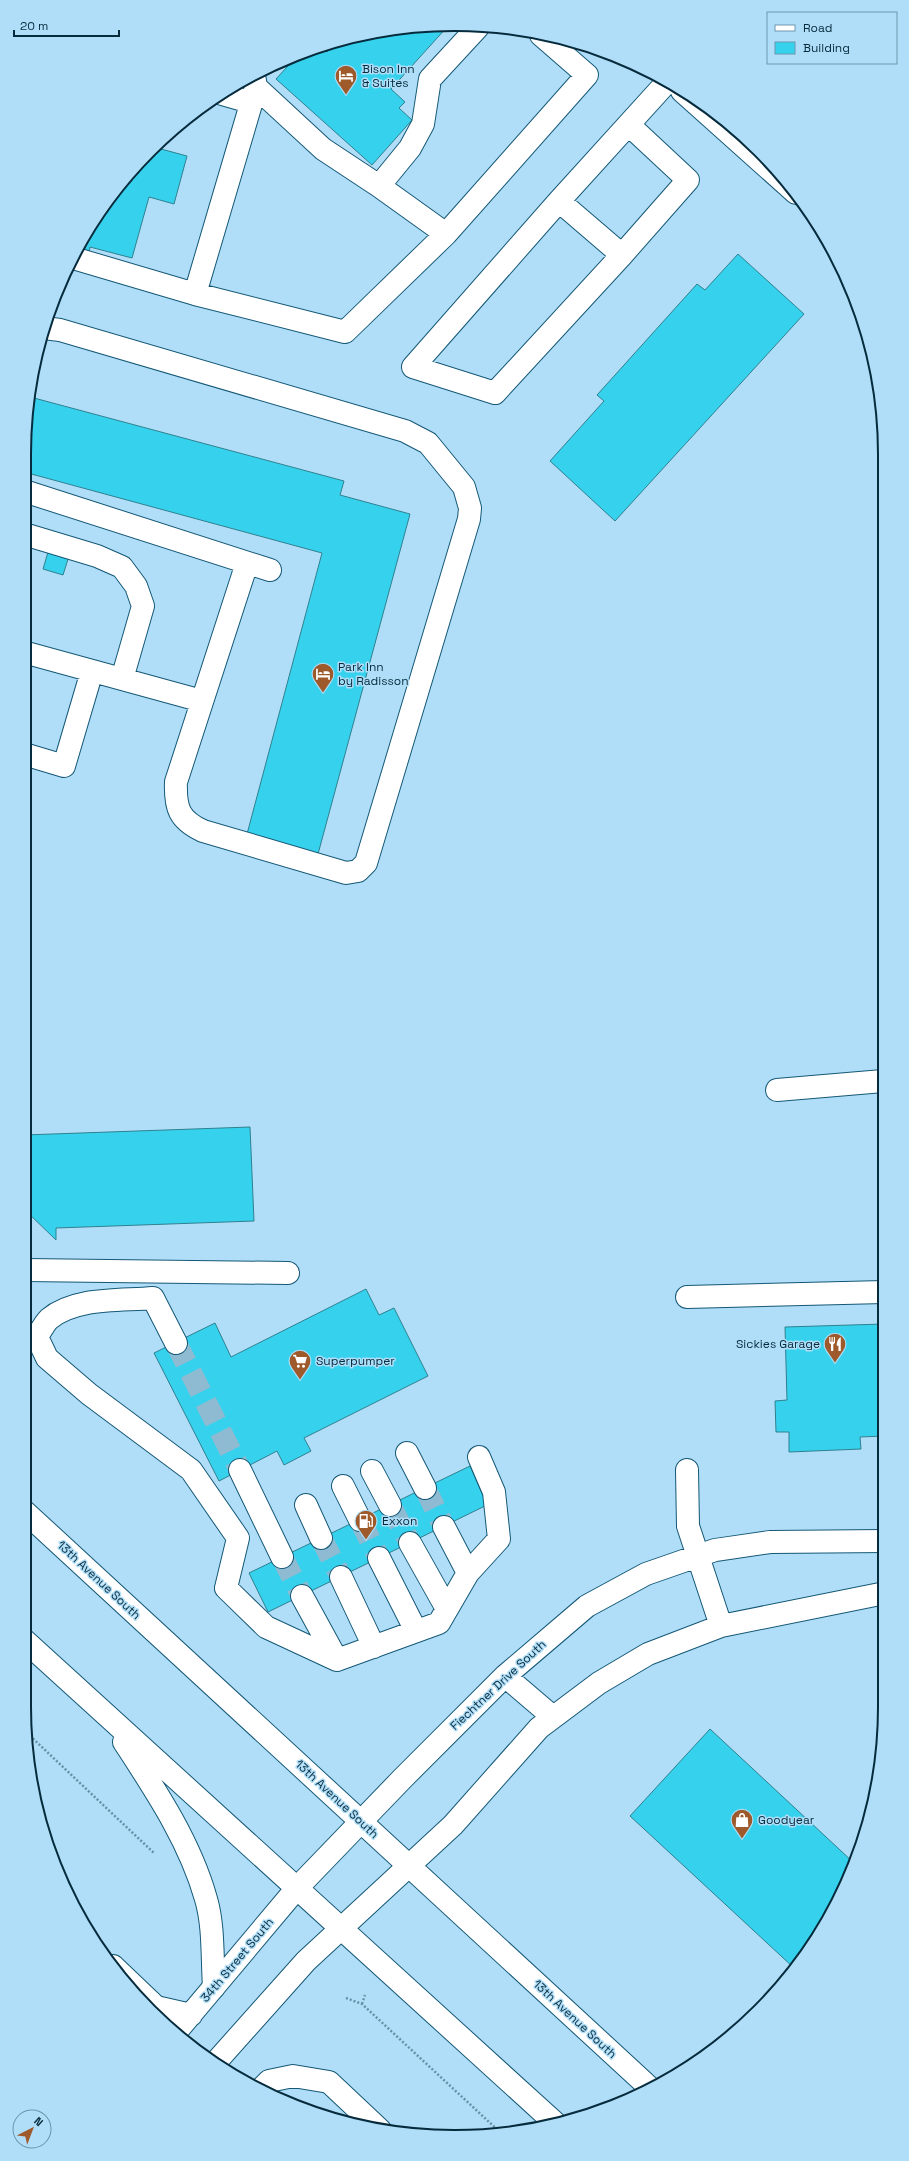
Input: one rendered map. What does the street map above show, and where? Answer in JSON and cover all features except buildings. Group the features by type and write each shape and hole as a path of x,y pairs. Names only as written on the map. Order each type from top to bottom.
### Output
{"street":[{"path":"379,186 410,148 423,124 430,79 474,32"},
{"path":"79,260 195,294 345,332 446,234 587,75 549,42"},
{"path":"629,124 688,180 622,255 495,393 413,367 559,200 663,86"},
{"path":"253,88 324,149 446,234"},
{"path":"238,91 253,88"},
{"path":"195,294 253,88"},
{"path":"721,126 757,158"},
{"path":"559,200 622,255"},
{"path":"50,329 60,330 405,431 428,443 464,487 470,508 469,518 366,863 358,871 346,873 203,831 190,825 180,814 175,800 176,782 247,563"},
{"path":"31,493 270,570"},
{"path":"31,536 97,556 122,567 136,586 143,606 122,679"},
{"path":"31,654 202,701"},
{"path":"31,756 64,766 92,671"},
{"path":"777,1090 878,1081"},
{"path":"31,1270 288,1273"},
{"path":"687,1297 878,1292"},
{"path":"176,1343 153,1298 85,1304 63,1309 47,1320 37,1337 47,1358 89,1394 192,1470 238,1538 226,1588 266,1627 337,1660 439,1623 468,1573 499,1539 494,1492 479,1457"},
{"path":"407,1453 425,1488"},
{"path":"240,1470 265,1526 282,1557"},
{"path":"372,1470 390,1505"},
{"path":"687,1470 688,1526 721,1626"},
{"path":"343,1486 360,1520"},
{"path":"306,1504 321,1538"},
{"name":"13th Avenue South","path":"31,1517 646,2084"},
{"path":"238,1538 265,1526"},
{"path":"444,1527 468,1573"},
{"name":"Fiechtner Drive South","path":"297,1888 505,1676 587,1606 646,1574 715,1550 770,1542 878,1542"},
{"path":"410,1543 447,1609"},
{"path":"379,1558 416,1631"},
{"path":"341,1577 374,1646"},
{"path":"219,2059 306,1961 453,1825 539,1728 599,1683 648,1654 721,1626 878,1593"},
{"path":"302,1596 337,1660"},
{"path":"31,1646 551,2119"},
{"path":"505,1676 553,1717"},
{"path":"109,1717 149,1781 187,1847 206,1899 211,1936 214,1987"},
{"name":"34th Street South","path":"179,2028 297,1888"},
{"path":"156,2007 191,2015"},
{"path":"265,2085 269,2081 293,2076 328,2082 371,2122"}],"path":[{"path":"33,1739 159,1857"},
{"path":"362,2004 365,1995"},
{"path":"346,1998 362,2004 495,2128"}],"tunnel":[{"path":"176,1343 240,1470"},
{"path":"425,1488 444,1527"},
{"path":"390,1505 410,1543"},
{"path":"360,1520 379,1558"},
{"path":"321,1538 341,1577"},
{"path":"282,1557 302,1596"}],"place":[{"name":"Bison Inn & Suites","path":"346,96"},
{"name":"Park Inn by Radisson","path":"323,694"},
{"name":"Sickies Garage","path":"835,1364"},
{"name":"Superpumper","path":"300,1380"},
{"name":"Exxon","path":"366,1540"},
{"name":"Goodyear","path":"742,1840"}]}
